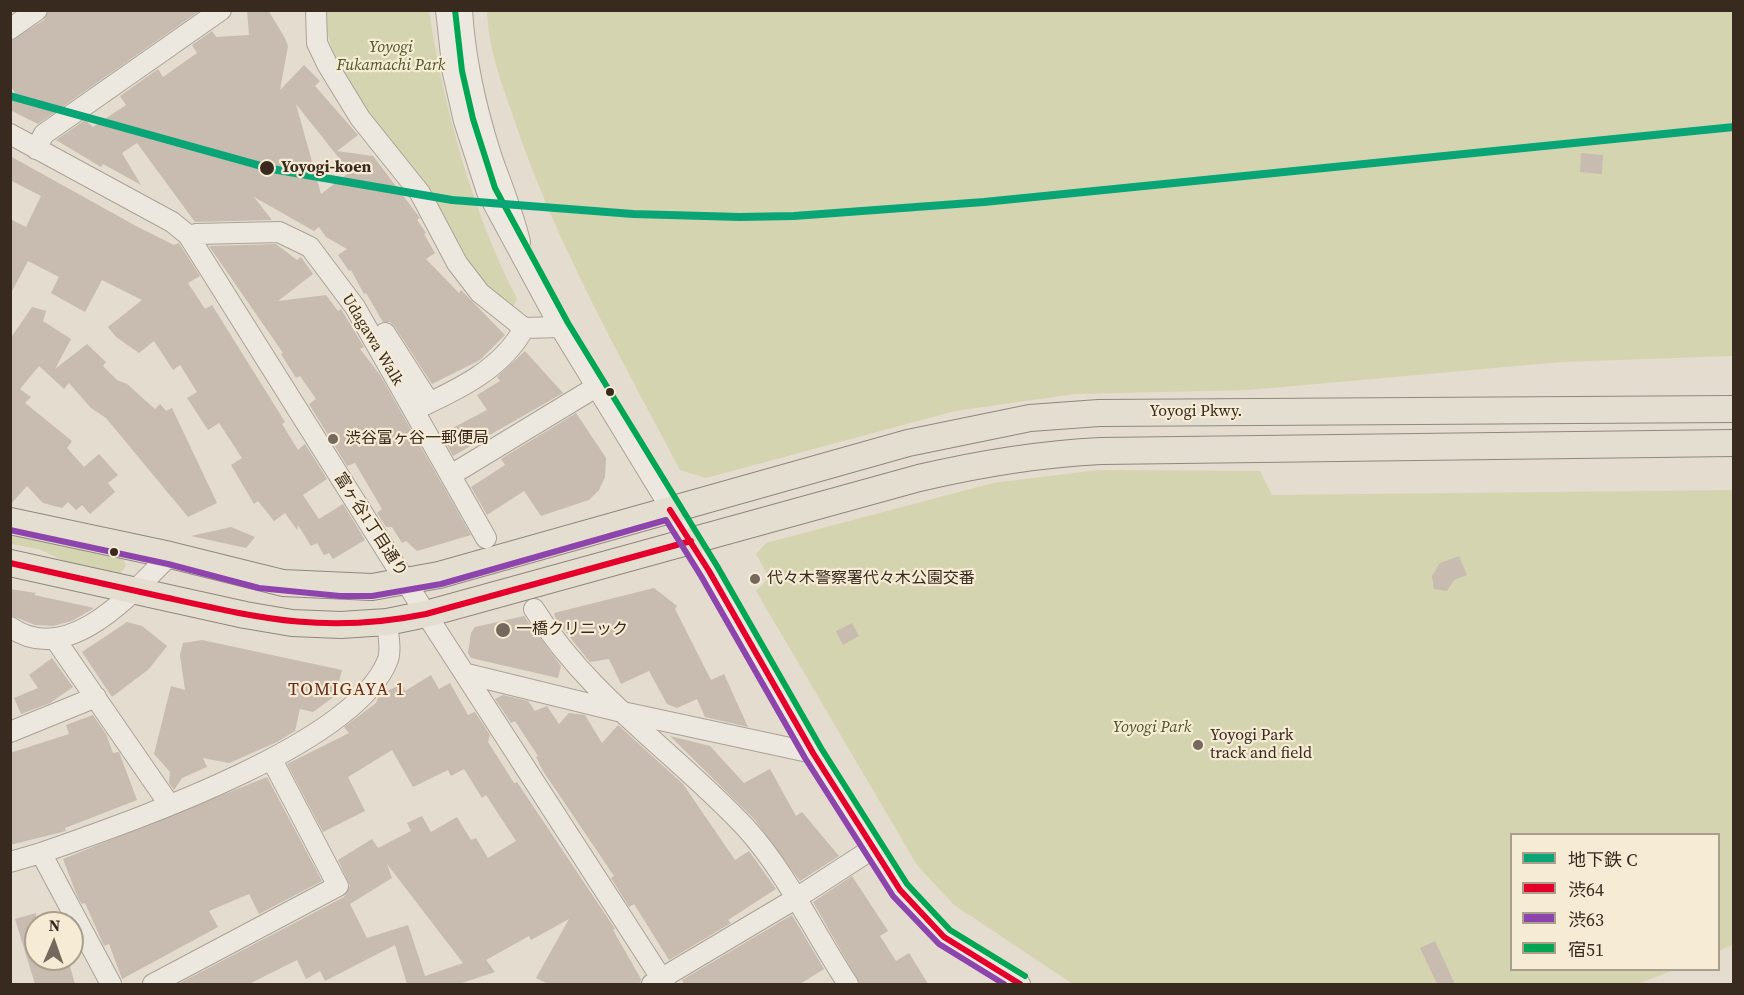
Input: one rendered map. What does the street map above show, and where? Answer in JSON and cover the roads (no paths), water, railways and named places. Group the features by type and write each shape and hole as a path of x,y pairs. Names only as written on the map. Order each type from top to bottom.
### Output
{"main road":[{"name":"Yoyogi Pkwy.","path":"10,521 170,555 283,583 341,587 407,582 971,428 1066,414 1734,410"},
{"path":"10,563 244,615 292,623 341,625 387,622 426,614 919,478 980,464 1068,452 1734,443"}],"street":[{"path":"10,29 37,10"},
{"path":"36,149 44,134 221,10"},
{"path":"316,10 317,43 327,64 360,118 420,193 457,263 480,293 524,328 560,327"},
{"path":"446,10 453,73 475,159 498,217 522,254 560,327 691,541 813,753 900,890 944,937 998,979 1020,984"},
{"path":"462,10 480,120 514,215 522,254"},
{"name":"富ヶ谷1丁目通り","path":"10,135 172,222 188,235 660,982"},
{"name":"Udagawa Walk","path":"196,234 279,232 310,247 355,307 421,406 451,475 486,538"},
{"path":"385,333 421,406 490,370 519,338 524,328"},
{"path":"451,475 596,387"},
{"path":"10,627 24,636 55,639 95,625 170,555"},
{"path":"534,609 554,640 618,711 745,827 758,842 795,899 842,983"},
{"path":"10,862 40,853 169,804 272,760 333,720 359,699 382,672 389,659 387,622"},
{"path":"55,639 169,804"},
{"path":"467,674 618,711 813,753"},
{"path":"10,732 96,697"},
{"path":"153,984 338,886 272,760"},
{"path":"660,982 872,849"},
{"path":"40,853 111,984"}],"metro line":[{"name":"C","path":"10,96 272,169 452,200 633,214 740,217 794,216 984,202 1734,127"}],"place":[{"name":"Yoyogi-koen","path":"267,168"},
{"name":"渋谷富ヶ谷一郵便局","path":"333,439"},
{"name":"代々木警察署代々木公園交番","path":"755,579"},
{"name":"一橋クリニック","path":"503,630"},
{"name":"Yoyogi Park track and field","path":"1198,745"}],"district":[{"name":"TOMIGAYA 1","path":"347,690"}],"park label":[{"name":"Yoyogi Fukamachi Park","path":"391,57"},
{"name":"Yoyogi Park","path":"1152,728"}]}
